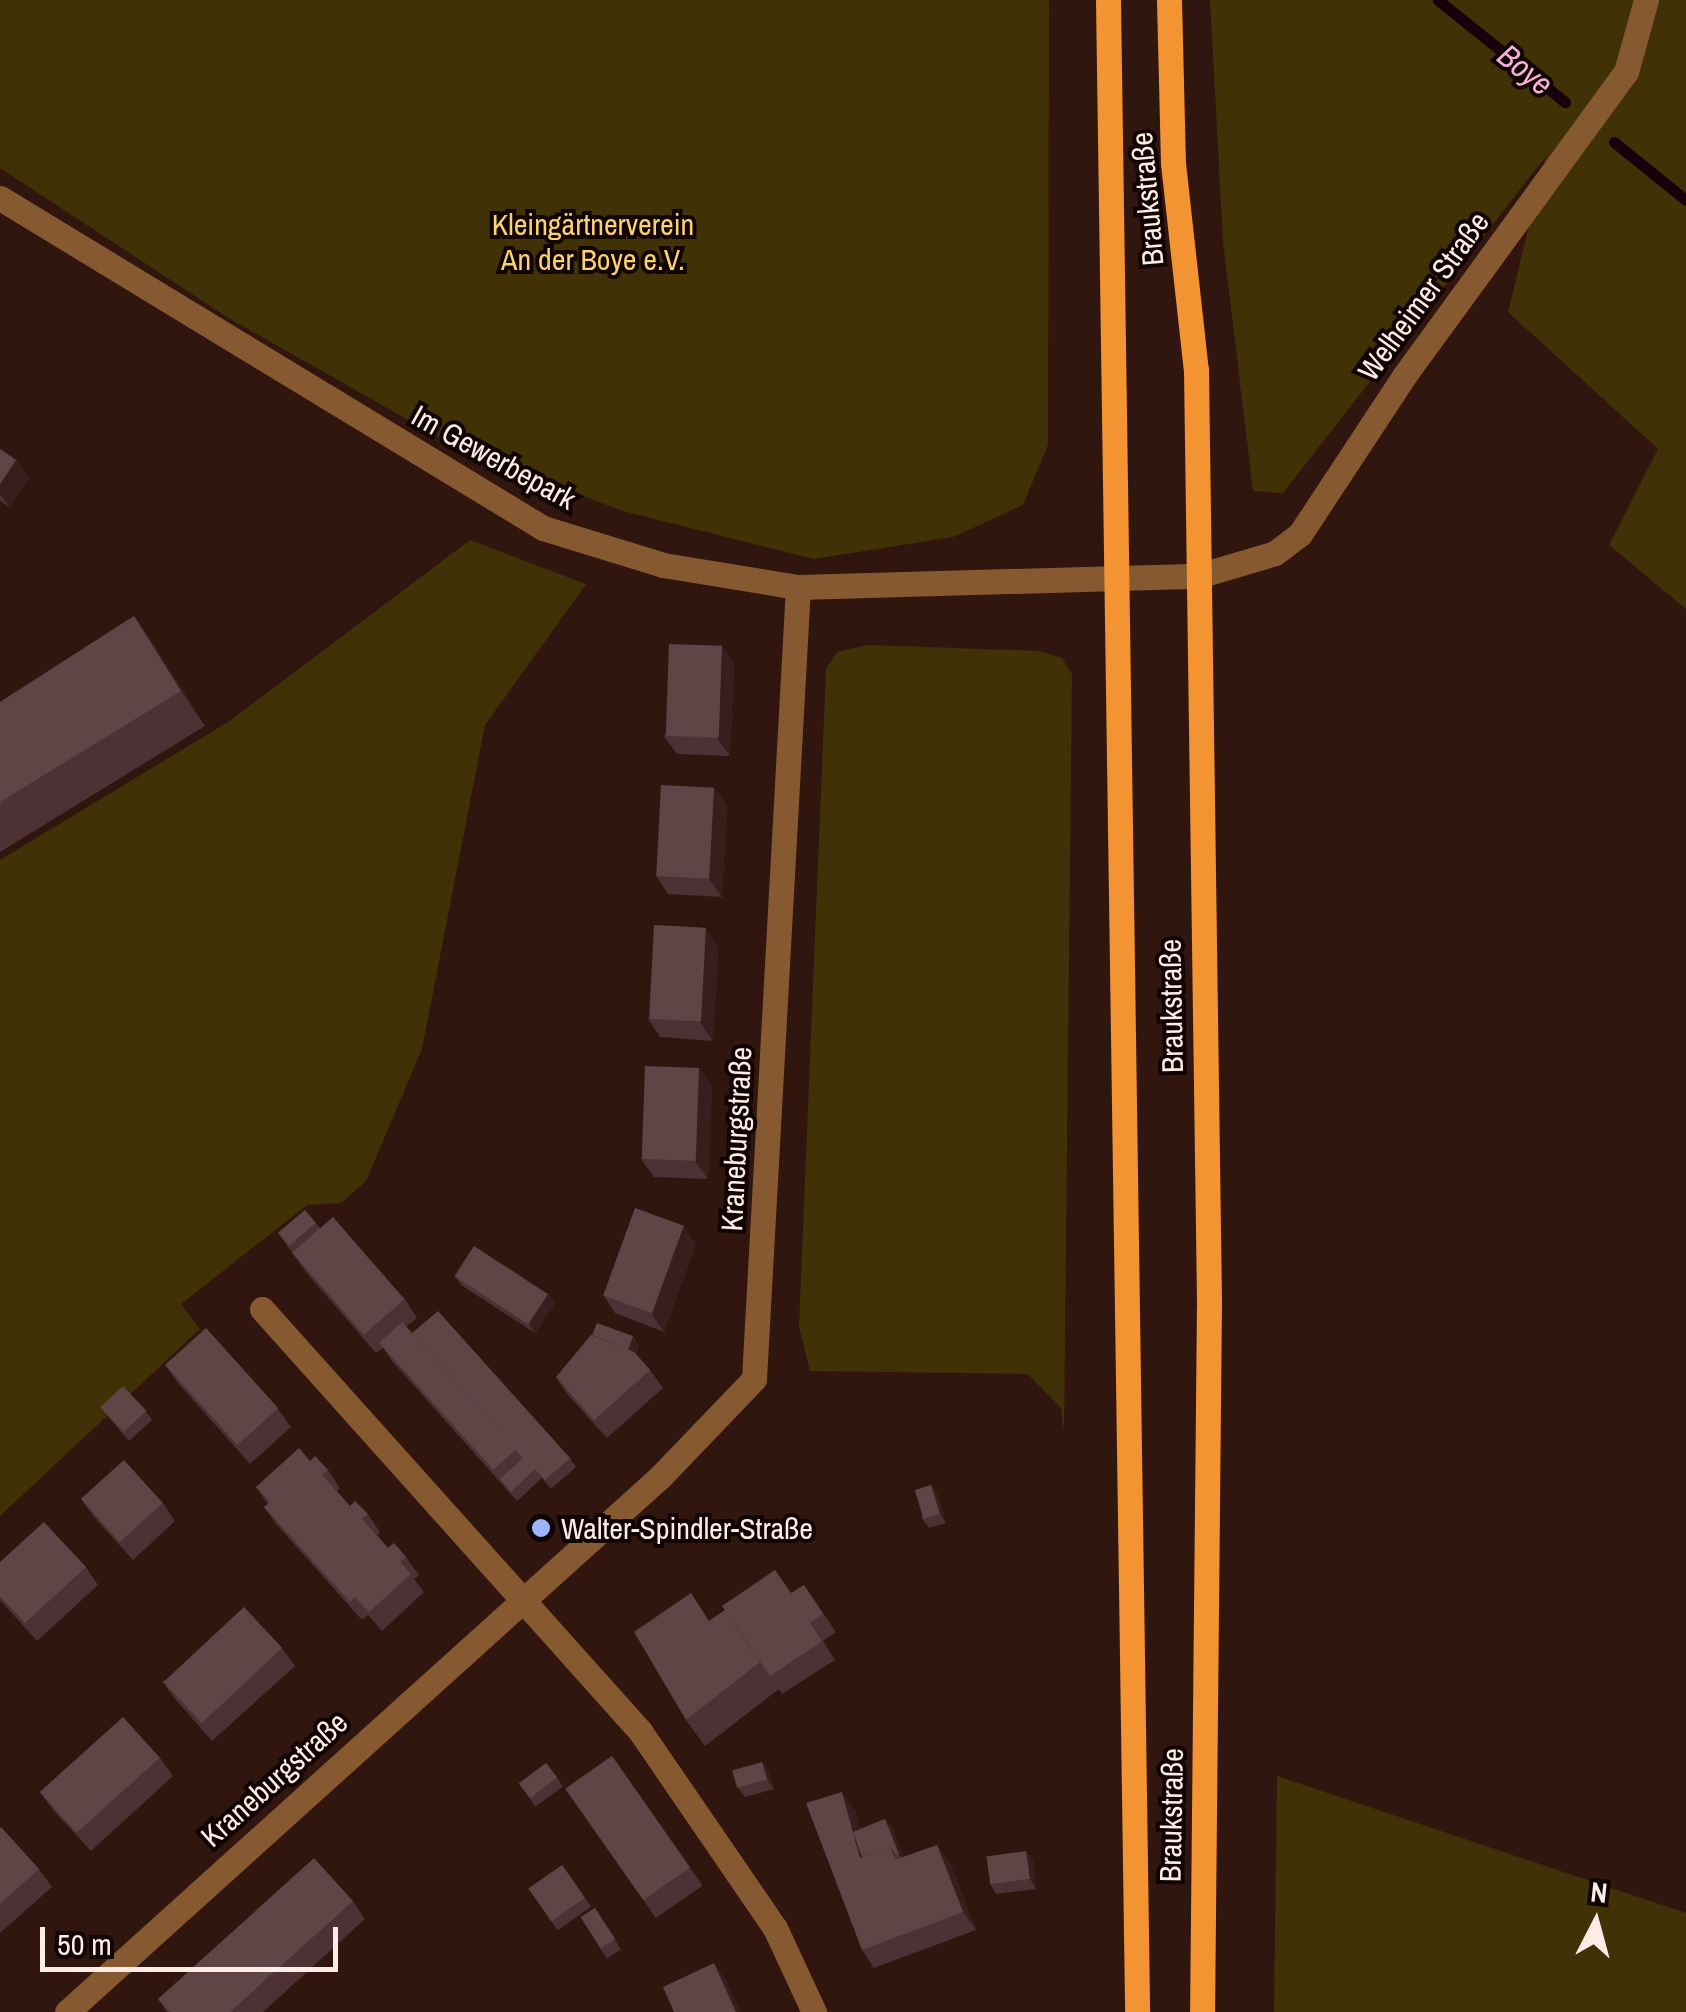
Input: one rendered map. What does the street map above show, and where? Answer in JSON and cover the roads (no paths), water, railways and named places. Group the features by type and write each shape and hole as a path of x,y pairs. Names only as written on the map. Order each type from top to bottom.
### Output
{"main road":[{"name":"Braukstraße","path":"1108,0 1136,2012"},
{"name":"Braukstraße","path":"1170,0 1174,163 1196,370 1208,1302 1202,2012"}],"street":[{"name":"Welheimer Straße","path":"1198,576 1275,553 1300,534 1404,376 1626,72 1646,0"},
{"name":"Im Gewerbepark","path":"0,198 542,528 663,564 798,587 1198,576"},
{"name":"Kraneburgstraße","path":"67,2012 660,1477 754,1379 798,587"},
{"path":"262,1308 525,1595 640,1731 775,1928 814,2012"}],"waterway":[{"name":"Boye","path":"1438,0 1565,102"},
{"name":"Boye","path":"1614,142 1686,200"}],"place":[{"name":"Walter-Spindler-Straße","path":"541,1528"}],"park label":[{"name":"Kleingärtnerverein An der Boye e.V.","path":"593,241"}]}
